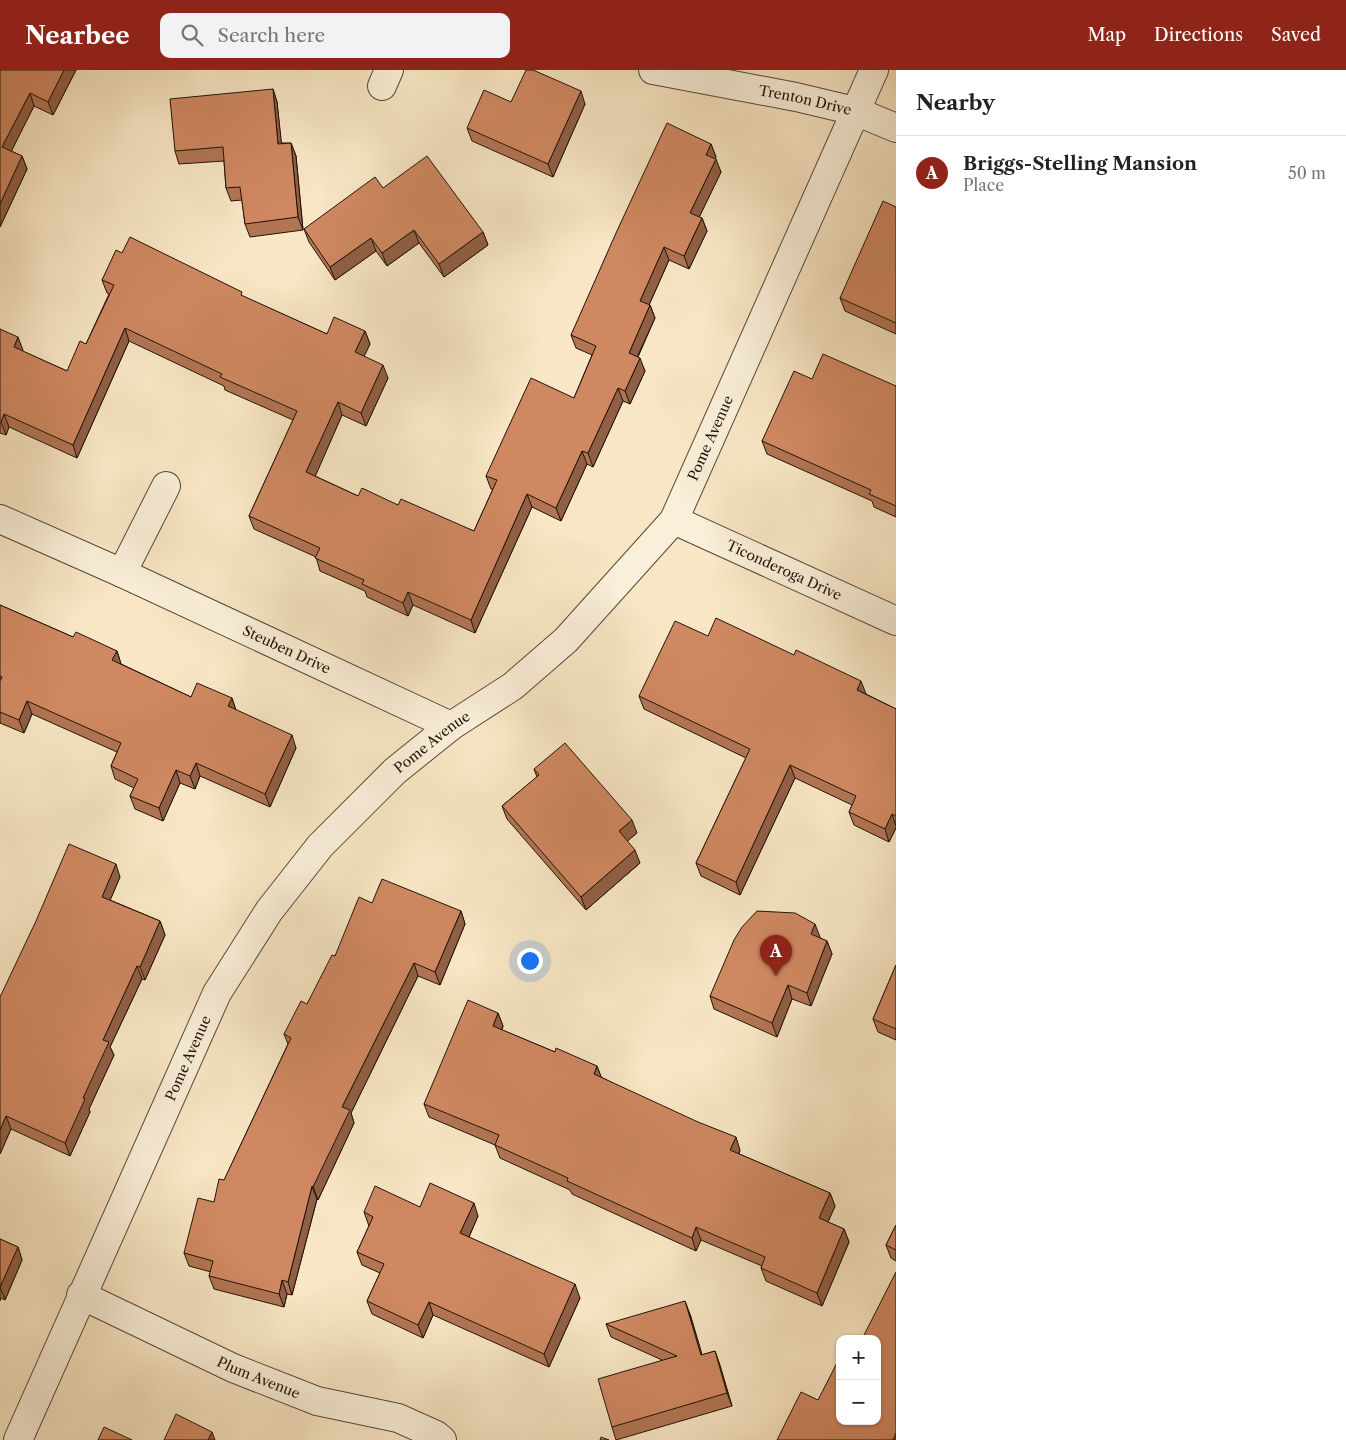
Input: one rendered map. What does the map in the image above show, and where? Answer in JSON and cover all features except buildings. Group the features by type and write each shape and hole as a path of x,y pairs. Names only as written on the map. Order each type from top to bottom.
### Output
{"street":[{"name":"Trenton Drive","path":"653,70 796,97 855,111 896,128"},
{"name":"Pome Avenue","path":"18,1440 217,993 269,911 326,839 395,771 452,726 513,686 566,640 674,520 874,70"},
{"path":"122,573 166,486"},
{"name":"Steuben Drive","path":"0,519 122,573 452,726"},
{"name":"Ticonderoga Drive","path":"674,520 896,621"},
{"name":"Plum Avenue","path":"82,1295 233,1368 316,1401 398,1418 436,1434 442,1440"}],"place":[{"name":"Briggs-Stelling Mansion","path":"776,976"}]}
